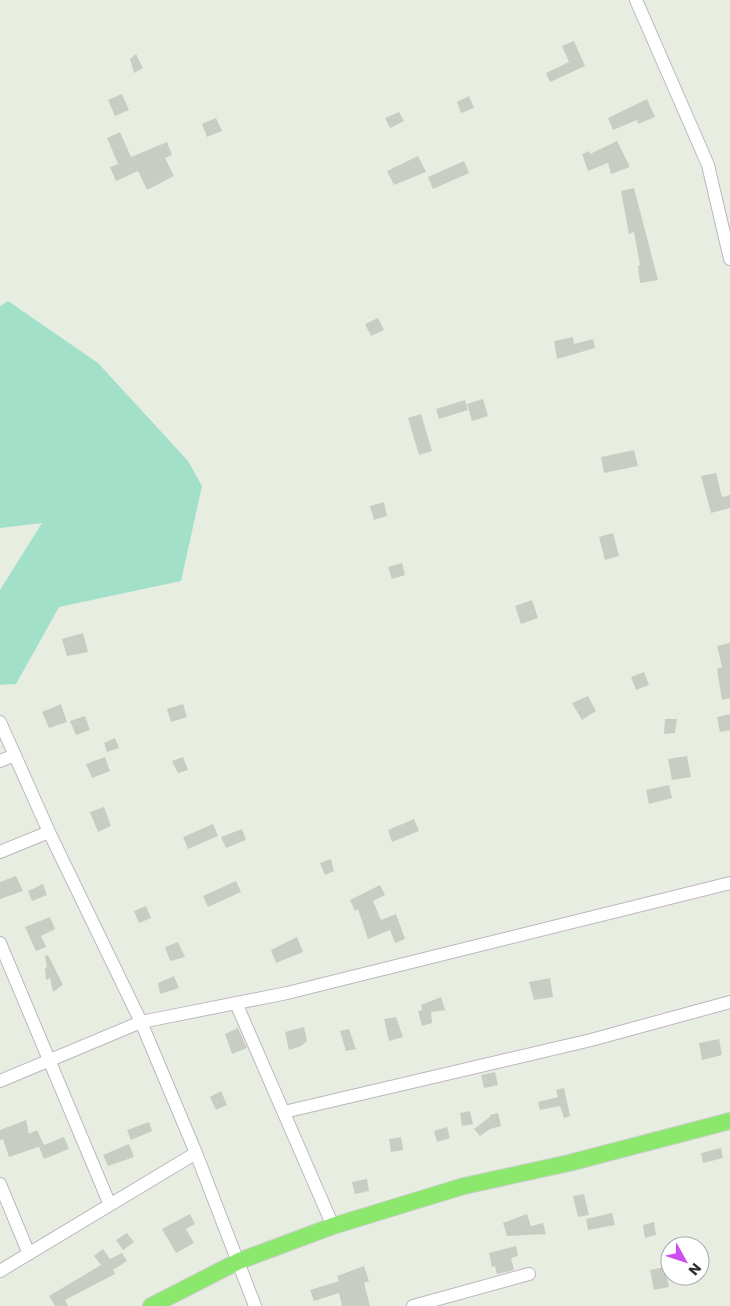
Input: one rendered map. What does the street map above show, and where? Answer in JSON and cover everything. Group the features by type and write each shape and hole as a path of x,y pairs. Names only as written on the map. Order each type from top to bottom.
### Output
{"main road":[{"path":"151,1306 239,1261 333,1226 464,1186 569,1163 730,1121"}],"street":[{"path":"636,0 708,165 730,259"},
{"path":"0,722 49,832 141,1022 196,1153 256,1306"},
{"path":"0,761 15,755"},
{"path":"0,852 49,832"},
{"path":"0,1081 141,1022 287,993 730,883"},
{"path":"0,943 110,1205"},
{"path":"284,1112 592,1040 730,1002"},
{"path":"236,1003 333,1226"},
{"path":"0,1271 196,1153"},
{"path":"0,1184 28,1254"},
{"path":"413,1306 529,1274"}],"green space":[{"path":"8,301 98,363 188,461 202,486 181,581 59,607 16,684 0,685 0,590 42,523 0,528 0,306"}],"building":[{"path":"574,41 585,66 550,82 546,73 569,62 562,46"},
{"path":"136,54 143,68 134,73 130,59"},
{"path":"122,94 129,110 115,116 108,100"},
{"path":"469,96 474,108 461,113 457,102"},
{"path":"647,99 655,117 638,124 637,120 613,130 608,118"},
{"path":"399,112 404,121 390,128 385,118"},
{"path":"216,118 222,131 207,137 202,124"},
{"path":"120,132 131,157 167,142 172,155 165,158 174,176 147,190 138,171 116,181 110,167 118,164 107,138"},
{"path":"617,141 630,167 611,174 608,163 588,171 582,154 590,151 590,154"},
{"path":"418,156 426,172 394,185 387,171"},
{"path":"464,161 469,173 433,189 428,177"},
{"path":"634,188 658,280 640,283 638,266 640,265 634,232 629,234 621,191"},
{"path":"378,318 384,330 371,336 365,324"},
{"path":"573,337 574,344 593,339 595,348 557,359 554,341"},
{"path":"483,399 488,416 472,421 467,404"},
{"path":"465,400 468,410 439,419 436,409"},
{"path":"421,414 432,451 419,455 408,418"},
{"path":"634,450 638,466 604,473 601,457"},
{"path":"716,473 722,497 730,495 730,508 711,513 701,476"},
{"path":"384,502 387,516 374,520 370,506"},
{"path":"613,533 619,556 605,560 599,537"},
{"path":"402,563 405,575 392,579 388,567"},
{"path":"532,600 538,618 521,624 515,606"},
{"path":"83,633 88,652 67,656 62,639"},
{"path":"730,643 730,698 722,700 717,669 722,667 717,646"},
{"path":"644,672 649,685 636,690 631,677"},
{"path":"588,696 596,711 582,720 572,703"},
{"path":"61,704 67,722 49,728 42,712"},
{"path":"183,704 187,717 171,722 167,709"},
{"path":"730,714 730,730 720,732 717,717"},
{"path":"85,716 90,730 76,735 70,721"},
{"path":"665,719 677,719 675,733 664,734"},
{"path":"115,738 119,748 107,752 104,743"},
{"path":"687,756 691,777 672,780 668,759"},
{"path":"105,757 110,771 92,778 86,764"},
{"path":"183,757 188,770 178,773 172,761"},
{"path":"669,785 672,798 649,804 646,790"},
{"path":"104,807 111,826 98,832 90,812"},
{"path":"414,819 419,831 392,842 388,830"},
{"path":"213,824 218,836 188,849 183,837"},
{"path":"242,829 246,840 226,848 221,837"},
{"path":"331,859 334,871 325,875 320,863"},
{"path":"16,876 23,891 0,899 0,882"},
{"path":"236,881 241,892 208,907 203,896"},
{"path":"43,884 47,895 32,901 28,891"},
{"path":"380,885 385,895 373,901 381,920 396,914 405,939 395,943 390,930 368,939 358,909 355,911 350,900"},
{"path":"146,906 151,918 139,923 134,911"},
{"path":"50,917 55,929 41,936 46,947 36,951 25,927"},
{"path":"297,937 303,952 276,963 271,950"},
{"path":"178,942 185,957 170,961 165,947"},
{"path":"48,955 63,985 53,992 50,978 46,980 45,968 47,967 45,956"},
{"path":"174,976 179,988 160,994 158,983"},
{"path":"550,978 553,997 534,1000 529,982"},
{"path":"441,997 445,1010 431,1012 432,1023 422,1026 418,1011 422,1010 421,1005"},
{"path":"396,1017 403,1037 389,1041 384,1019"},
{"path":"304,1027 307,1041 301,1046 289,1050 285,1032"},
{"path":"238,1028 247,1048 232,1054 225,1034"},
{"path":"349,1029 356,1049 346,1051 340,1031"},
{"path":"719,1039 722,1055 702,1060 699,1043"},
{"path":"495,1072 498,1085 484,1088 481,1075"},
{"path":"564,1088 570,1116 564,1118 560,1106 540,1110 538,1102 558,1097 556,1090"},
{"path":"221,1091 227,1105 216,1110 210,1097"},
{"path":"470,1111 473,1124 462,1126 460,1113"},
{"path":"498,1113 501,1126 490,1129 480,1136 474,1129 490,1117 490,1115"},
{"path":"26,1120 29,1134 37,1130 44,1145 9,1157 3,1139 0,1140 0,1130"},
{"path":"149,1122 152,1131 131,1140 127,1130"},
{"path":"447,1127 450,1138 437,1142 434,1131"},
{"path":"64,1137 69,1149 44,1159 39,1147"},
{"path":"401,1137 403,1150 391,1152 389,1139"},
{"path":"129,1144 134,1157 108,1166 103,1155"},
{"path":"721,1148 723,1158 703,1163 701,1153"},
{"path":"367,1179 369,1191 355,1194 352,1182"},
{"path":"584,1194 589,1215 578,1217 573,1196"},
{"path":"612,1213 615,1225 588,1230 586,1219"},
{"path":"190,1214 195,1224 186,1229 194,1243 176,1253 162,1229"},
{"path":"527,1214 531,1226 543,1223 546,1234 507,1236 503,1223"},
{"path":"654,1222 656,1235 645,1238 643,1225"},
{"path":"127,1233 134,1242 123,1250 116,1240"},
{"path":"516,1246 518,1256 511,1258 514,1270 497,1274 495,1266 492,1267 489,1253"},
{"path":"103,1249 110,1259 122,1253 127,1261 113,1270 115,1274 65,1300 68,1306 55,1306 49,1296 101,1265 94,1256"},
{"path":"364,1266 369,1281 364,1283 370,1306 342,1306 339,1293 314,1301 310,1290 339,1281 337,1276"},
{"path":"660,1268 660,1286 669,1287 654,1290 650,1270"}]}
